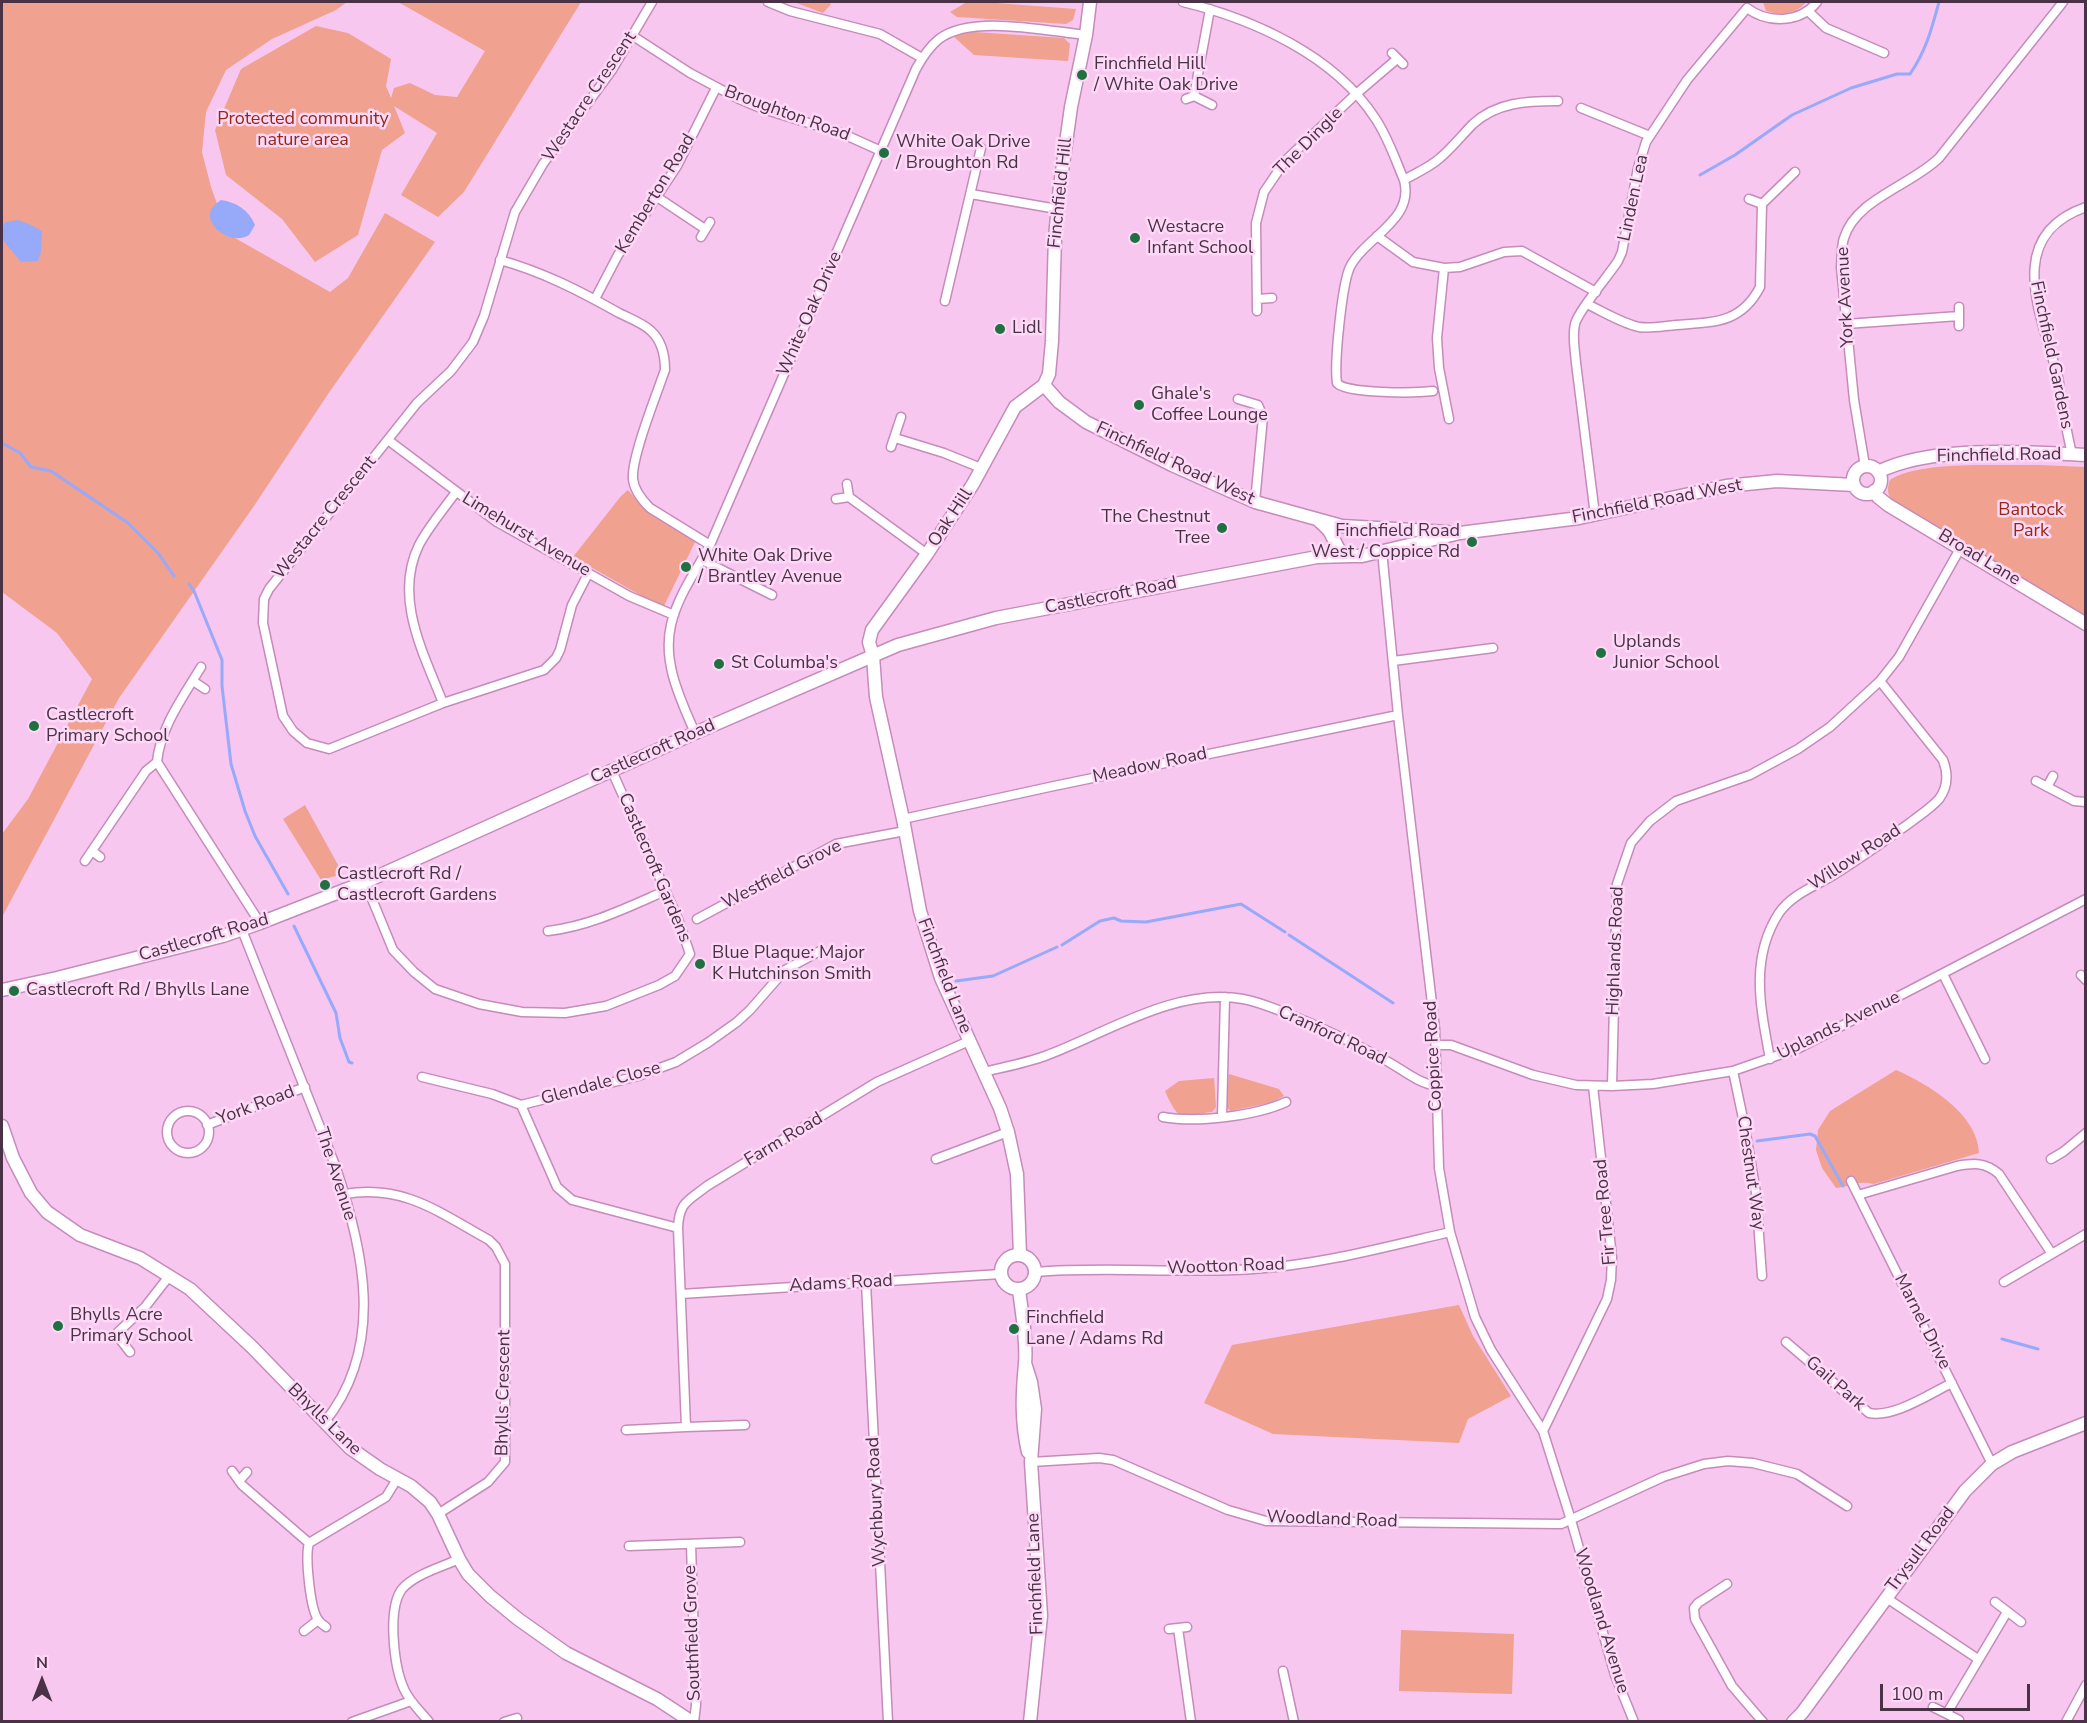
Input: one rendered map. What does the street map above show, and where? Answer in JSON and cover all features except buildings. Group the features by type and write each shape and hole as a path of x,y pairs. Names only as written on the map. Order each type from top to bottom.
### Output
{"street":[{"name":"Westacre Crescent","path":"588,574 572,605 560,650 551,664 536,674 443,703 329,749 307,742 293,731 283,716 263,623 264,599 268,589 417,403 457,364 473,342 484,316 515,213 543,164 612,70 652,2"},
{"path":"768,2 790,11 879,34 922,58"},
{"name":"Finchfield Hill","path":"1044,386 1049,374 1052,341 1057,209 1067,130 1086,35 1090,2"},
{"path":"1183,2 1235,17 1275,34 1330,71 1370,110 1384,132 1404,180 1406,193 1404,206 1354,260 1346,279 1337,383 1343,388 1386,392 1433,391"},
{"name":"Linden Lea","path":"1595,515 1574,341 1577,317 1618,261 1622,252 1642,153 1650,136 1687,80 1750,4 1760,16 1780,20 1808,11 1817,2"},
{"name":"York Avenue","path":"1865,466 1858,432 1841,267 1842,246 1853,219 1858,213 1939,158 2063,2"},
{"path":"1210,9 1190,98 1212,105"},
{"path":"1808,11 1827,28 1884,53"},
{"name":"White Oak Drive","path":"695,733 680,697 670,663 669,639 674,615 710,545 922,58 938,40 959,29 972,26 997,26 1086,35"},
{"name":"Broughton Road","path":"633,36 716,88 763,109 827,128 881,151"},
{"name":"The Dingle","path":"1257,311 1256,223 1264,192 1285,161 1397,59"},
{"name":"Kemberton Road","path":"595,299 618,255 677,166 716,88"},
{"path":"1404,180 1440,158 1475,123 1491,112 1524,102 1558,102"},
{"path":"1581,108 1650,136"},
{"path":"945,301 981,148"},
{"path":"1587,304 1628,324 1641,327 1722,322 1741,311 1755,297 1760,287 1762,204 1796,172"},
{"path":"971,194 1057,209"},
{"path":"657,197 705,229"},
{"path":"1749,199 1762,204"},
{"name":"Finchfield Gardens","path":"2072,454 2059,380 2036,304 2033,269 2035,255 2050,230 2062,218 2085,207"},
{"path":"1377,236 1413,262 1443,268 1460,267 1504,252 1522,251 1596,292"},
{"path":"500,260 543,273 595,299 651,331 661,344 665,369 636,459 633,480 650,508 710,545"},
{"path":"1443,268 1437,338 1439,368 1449,419"},
{"path":"1257,298 1272,298"},
{"path":"1846,324 1959,311 1959,326"},
{"name":"Oak Hill","path":"873,656 869,642 872,630 927,554 981,468 1015,407 1044,386"},
{"name":"Finchfield Road West","path":"1044,386 1059,402 1086,422 1172,465 1255,502 1342,526 1460,533"},
{"path":"1238,399 1258,405 1263,417 1255,502"},
{"path":"891,447 901,417"},
{"path":"895,438 944,453 981,468"},
{"name":"Limehurst Avenue","path":"388,440 497,522 629,596 674,615"},
{"name":"Finchfield Road","path":"1878,472 1907,462 1952,455 2085,455"},
{"path":"1865,466 1878,472 1881,480 1874,491 1863,493 1854,484 1855,473 1865,466"},
{"name":"Finchfield Road West","path":"1351,556 1375,553 1460,533 1551,523 1595,515 1726,486 1776,481 1854,484"},
{"path":"847,484 849,497"},
{"name":"Broad Lane","path":"1874,491 1888,505 2085,624"},
{"path":"443,703 413,623 408,589 419,545 456,492"},
{"path":"836,499 849,497 927,554"},
{"path":"1318,520 1329,530 1337,549 1342,554 1351,556"},
{"path":"1317,557 1342,526"},
{"path":"1374,528 1382,533 1385,540 1375,553"},
{"name":"Highlands Road","path":"1612,1086 1617,884 1631,843 1650,821 1676,801 1750,774 1798,748 1830,727 1880,681 1899,657 1961,548"},
{"name":"Coppice Road","path":"1375,553 1382,566 1436,1045 1439,1168 1450,1232 1475,1317 1491,1350 1543,1431 1571,1520"},
{"path":"1317,557 1351,556"},
{"name":"Castlecroft Road","path":"2,990 75,974 242,930 364,882 695,733 873,656 927,636 996,618 1317,557"},
{"path":"702,560 772,595"},
{"path":"1393,660 1493,648"},
{"name":"Finchfield Lane","path":"873,656 876,697 904,825 918,904 941,978 984,1072 1008,1132 1017,1174 1020,1255"},
{"path":"201,667 177,706 159,747 157,762 260,923"},
{"path":"193,681 205,689"},
{"name":"Willow Road","path":"1770,1059 1762,1014 1759,972 1766,940 1780,912 1796,896 1864,855 1930,807 1940,798 1946,781 1947,774 1943,760 1880,681"},
{"name":"Meadow Road","path":"904,825 1054,786 1398,715"},
{"path":"85,861 146,771 157,762"},
{"name":"Castlecroft Gardens","path":"364,882 393,950 414,972 435,989 480,1004 522,1012 565,1013 606,1006 659,985 675,976 690,954 612,771"},
{"path":"2047,787 2053,776"},
{"path":"2036,781 2074,801 2085,802"},
{"name":"Westfield Grove","path":"697,919 836,844 904,825"},
{"path":"92,851 100,856"},
{"path":"548,931 594,921 665,891"},
{"name":"Uplands Avenue","path":"1436,1045 1451,1045 1556,1082 1593,1086 1653,1084 1732,1071 1799,1048 2085,899"},
{"name":"The Avenue","path":"242,930 345,1194 361,1260 365,1298 360,1344 348,1387 337,1407 324,1423"},
{"name":"Glendale Close","path":"422,1077 492,1094 521,1105 638,1076 676,1062 737,1022 789,966 820,951"},
{"path":"1943,974 1985,1059"},
{"path":"1222,1117 1225,997"},
{"name":"Cranford Road","path":"984,1072 1044,1056 1146,1011 1195,1000 1225,997 1265,1005 1330,1031 1422,1082 1437,1086"},
{"name":"Farm Road","path":"686,1427 678,1228 679,1214 683,1205 707,1186 877,1082 969,1041"},
{"name":"Chestnut Way","path":"1732,1071 1756,1193 1762,1276"},
{"name":"Fir Tree Road","path":"1543,1431 1607,1299 1611,1280 1612,1257 1593,1086"},
{"name":"York Road","path":"207,1125 305,1087"},
{"path":"1163,1117 1182,1120 1222,1117 1273,1108 1286,1102"},
{"name":"Glendale Close","path":"521,1105 557,1187 572,1200 678,1228"},
{"name":"York Road","path":"192,1112 198,1114 207,1125 209,1131 205,1144 195,1152 181,1152 171,1144 168,1138 168,1124 178,1114 192,1112"},
{"name":"Bhylls Lane","path":"2,1126 13,1158 30,1192 46,1212 80,1235 140,1258 190,1289 215,1311 350,1448 421,1493 438,1514 459,1559 477,1584 566,1653 657,1699 693,1722"},
{"path":"936,1159 1008,1132"},
{"path":"2051,1159 2085,1135"},
{"path":"1858,1195 1957,1166 1982,1164 1991,1167 1999,1174 2052,1254"},
{"name":"Marnel Drive","path":"1851,1181 1992,1464"},
{"name":"Bhylls Crescent","path":"345,1194 374,1191 417,1200 489,1240 505,1264 505,1462 488,1482 438,1514"},
{"name":"Wootton Road","path":"1035,1272 1109,1268 1218,1271 1272,1268 1450,1232"},
{"path":"2004,1282 2085,1234"},
{"path":"1020,1255 1030,1260 1035,1272 1031,1283 1019,1290 1004,1283 1001,1274 1005,1260 1020,1255"},
{"name":"Adams Road","path":"681,1293 1001,1274"},
{"path":"130,1352 116,1334 145,1307 170,1275"},
{"name":"Wychbury Road","path":"866,1283 888,1722"},
{"name":"Finchfield Lane","path":"1019,1290 1025,1363 1031,1382 1035,1409 1031,1462 1041,1616 1030,1722"},
{"name":"Gail Park","path":"1786,1342 1869,1413 1878,1415 1890,1413 1952,1383"},
{"name":"Trysull Road","path":"1793,1722 1802,1713 1965,1491 1992,1464 2012,1452 2085,1423"},
{"path":"626,1430 745,1425"},
{"name":"Woodland Road","path":"1031,1462 1099,1458 1113,1460 1228,1510 1266,1521 1561,1524 1663,1476 1704,1464 1728,1461 1753,1463 1797,1474 1847,1506"},
{"path":"232,1471 309,1543"},
{"path":"239,1480 247,1472"},
{"path":"326,1627 318,1620 306,1564 306,1551 309,1543 386,1497 398,1479"},
{"name":"Woodland Avenue","path":"1571,1520 1615,1675 1634,1722"},
{"name":"Southfield Grove","path":"629,1546 740,1542"},
{"name":"Southfield Grove","path":"691,1544 696,1705 693,1722"},
{"path":"429,1722 404,1690 399,1673 394,1639 396,1601 411,1581 459,1559"},
{"path":"1727,1584 1698,1603 1694,1608 1695,1620 1732,1686 1763,1722"},
{"path":"1886,1597 1978,1659"},
{"path":"1995,1602 2021,1622"},
{"path":"1947,1713 2007,1612"},
{"path":"304,1631 318,1620"},
{"path":"1168,1629 1183,1628 1191,1722"},
{"path":"1283,1671 1294,1722"},
{"path":"2067,1722 2085,1684"},
{"path":"352,1722 411,1701"},
{"path":"1933,1707 1959,1720"},
{"path":"506,1721 517,1718"}],"green space":[{"path":"2,2 347,2 336,10 272,39 226,70 206,112 202,152 211,187 228,234 330,292 348,278 385,213 435,242 119,698 2,917 2,834 28,799 92,679 57,633 2,592"},
{"name":"Protected community nature area","path":"398,2 581,2 464,192 438,217 401,195 437,133 394,106 405,133 382,150 358,235 315,262 282,219 226,175 215,130 241,69 316,26 348,33 391,59 386,86 391,98 394,88 410,83 435,95 457,97 485,51"},
{"path":"794,2 828,2 831,4 823,13"},
{"path":"967,2 1076,9 1073,20 1066,24 957,17 950,12"},
{"path":"1763,2 1806,2 1798,9 1782,14 1766,11"},
{"path":"974,32 1064,38 1070,44 1068,61 974,55 953,36"},
{"name":"Bantock Park","path":"1962,465 2085,467 2085,619 1895,504 1888,493 1890,480 1920,469"},
{"path":"628,490 659,519 696,540 663,608 573,557"},
{"path":"305,805 343,874 321,880 283,819"},
{"path":"1896,1070 1936,1092 1961,1113 1976,1139 1979,1153 1874,1184 1859,1183 1836,1188 1822,1168 1816,1150 1818,1130 1830,1111"},
{"path":"1229,1074 1279,1089 1284,1096 1270,1103 1230,1111 1226,1106"},
{"path":"1214,1078 1216,1107 1212,1112 1182,1115 1174,1108 1165,1091 1179,1081"},
{"path":"1459,1305 1473,1336 1511,1396 1468,1419 1459,1443 1273,1434 1204,1403 1232,1345"},
{"path":"1401,1630 1514,1634 1512,1694 1399,1691"}],"water":[{"path":"221,200 237,205 246,211 255,225 249,235 235,238 215,228 210,216 211,210"},
{"path":"18,220 42,231 38,261 21,262 2,239 2,227 6,222"}],"waterway":[{"path":"1700,175 1735,155 1792,115 1851,88 1897,74 1910,74 1924,48 1939,2"},
{"path":"2,443 20,453 31,467 51,471 128,523 158,553 174,576"},
{"path":"189,584 222,660 222,686 231,764 245,811 255,836 288,894"},
{"path":"1062,945 1100,921 1114,918 1121,921 1146,922 1241,904 1285,932"},
{"path":"294,926 336,1013 340,1038 349,1062 352,1063"},
{"path":"1289,935 1393,1003"},
{"path":"956,981 993,976 1057,947"},
{"path":"1757,1141 1810,1134 1815,1136 1843,1186"},
{"path":"2002,1339 2038,1349"}],"place":[{"name":"Finchfield Hill / White Oak Drive","path":"1082,75"},
{"name":"White Oak Drive / Broughton Rd","path":"884,153"},
{"name":"Westacre Infant School","path":"1135,238"},
{"name":"Lidl","path":"1000,329"},
{"name":"Ghale's Coffee Lounge","path":"1139,405"},
{"name":"The Chestnut Tree","path":"1222,528"},
{"name":"Finchfield Road West / Coppice Rd","path":"1472,542"},
{"name":"White Oak Drive / Brantley Avenue","path":"686,567"},
{"name":"Uplands Junior School","path":"1601,653"},
{"name":"St Columba's","path":"719,664"},
{"name":"Castlecroft Primary School","path":"34,726"},
{"name":"Castlecroft Rd / Castlecroft Gardens","path":"325,885"},
{"name":"Blue Plaque: Major K Hutchinson Smith","path":"700,964"},
{"name":"Castlecroft Rd / Bhylls Lane","path":"14,991"},
{"name":"Bhylls Acre Primary School","path":"58,1326"},
{"name":"Finchfield Lane / Adams Rd","path":"1014,1329"}]}
